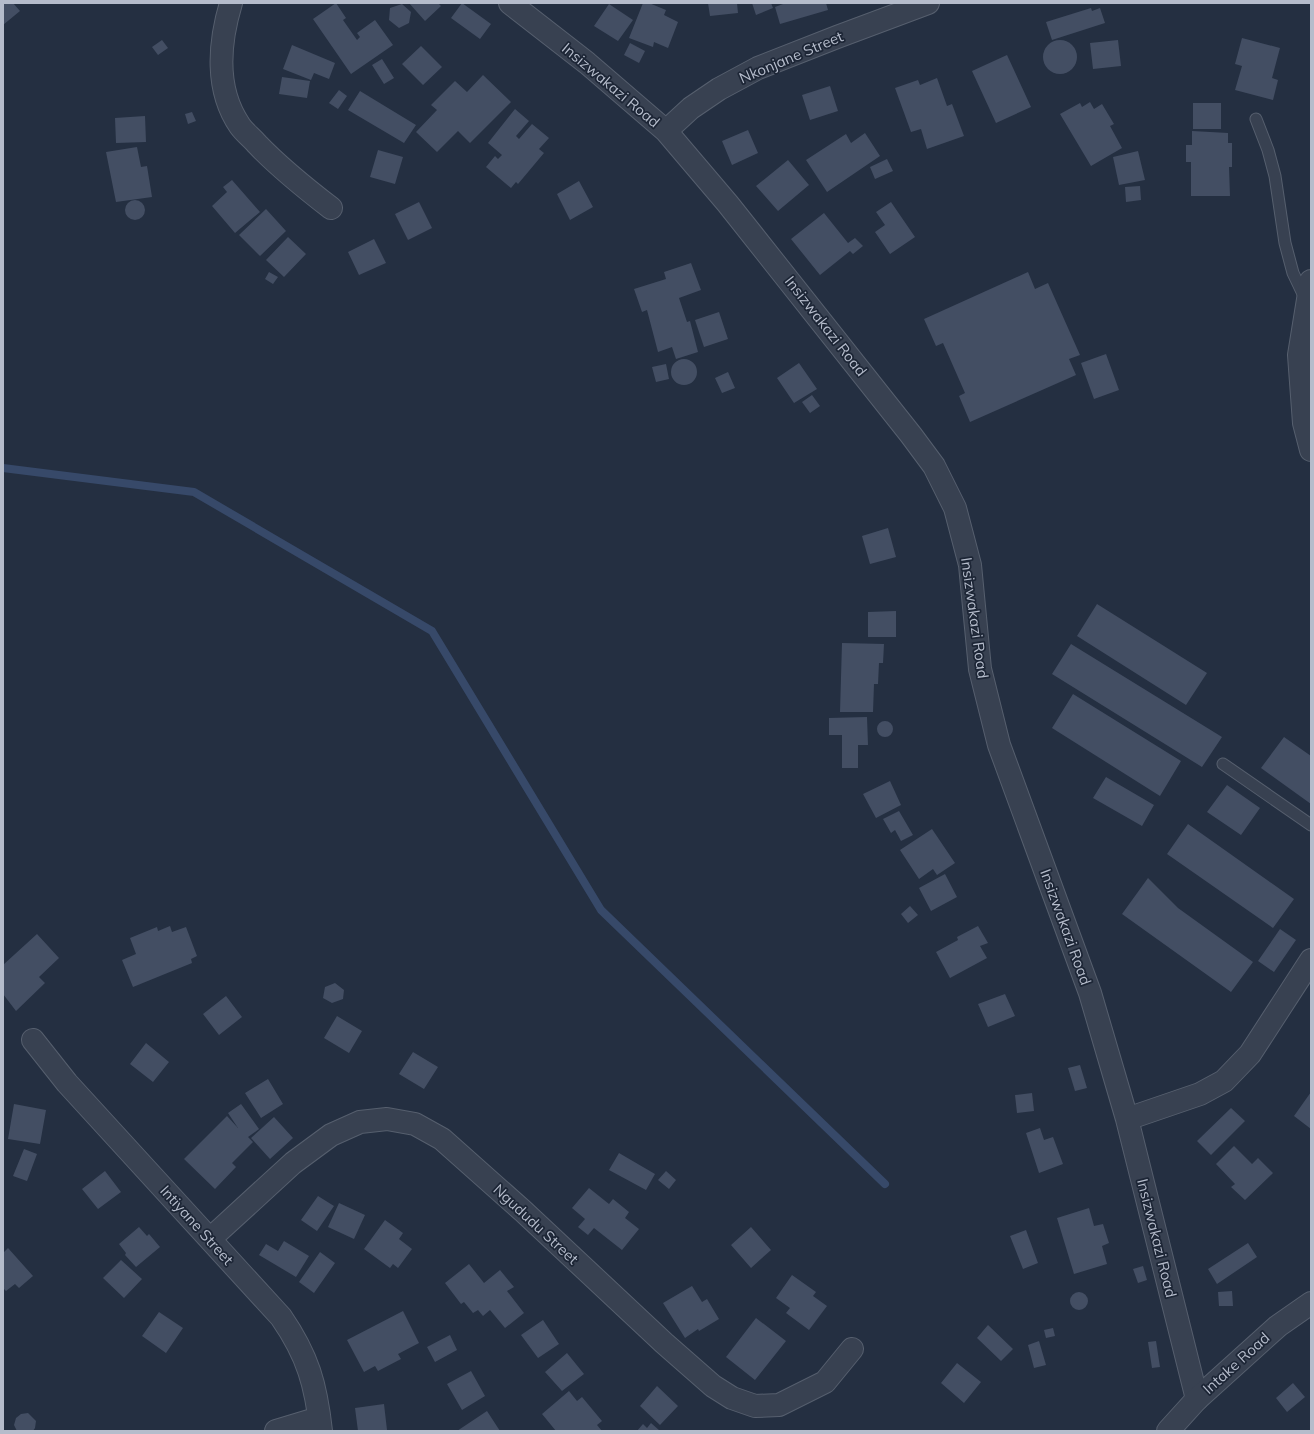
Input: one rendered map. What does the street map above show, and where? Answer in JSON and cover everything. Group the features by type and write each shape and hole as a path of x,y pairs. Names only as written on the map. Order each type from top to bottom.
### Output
{"street":[{"path":"231,3 222,43 222,72 226,97 240,126 275,163 331,208"},
{"name":"Insizwakazi Road","path":"510,3 587,63 666,131 728,204 911,435 934,466 955,508 970,565 980,669 999,745 1090,993 1127,1118 1197,1399"},
{"name":"Nkonjane Street","path":"666,131 691,108 719,89 758,68 928,3"},
{"path":"1309,291 1299,355 1304,423 1311,450"},
{"path":"1127,1118 1200,1094 1224,1081 1250,1054 1311,960"},
{"name":"Intiyane Street","path":"32,1040 67,1083 281,1317 294,1335 312,1377 320,1425"},
{"name":"Ngududu Street","path":"210,1239 293,1163 331,1135 360,1122 387,1118 415,1124 442,1139 523,1211 664,1343 713,1386 732,1398 754,1406 780,1405 825,1382 852,1349"},
{"name":"Intake Road","path":"1168,1431 1197,1399 1278,1326 1311,1303"},
{"path":"276,1431 320,1425"}],"lane":[{"path":"1256,119 1268,150 1275,176 1285,243 1293,273 1309,291"},
{"path":"1223,764 1311,825"}],"building":[{"path":"3,3 13,3 20,11 3,25"},
{"path":"336,3 346,18 343,20 357,40 360,37 357,33 375,20 393,45 351,74 313,19"},
{"path":"409,3 438,3 441,6 425,21"},
{"path":"462,3 491,24 480,39 451,18"},
{"path":"643,3 649,3 666,10 664,15 678,22 668,48 654,42 653,47 629,38"},
{"path":"708,3 737,3 738,13 710,16"},
{"path":"752,3 771,3 773,8 756,15"},
{"path":"782,3 826,3 828,10 780,24 775,7 783,4"},
{"path":"402,4 411,12 409,23 399,28 389,20 390,8"},
{"path":"609,4 633,20 618,41 594,26"},
{"path":"1091,8 1092,11 1100,8 1105,23 1052,40 1046,22"},
{"path":"1242,38 1280,48 1272,78 1278,80 1273,100 1235,90 1242,66 1235,64"},
{"path":"162,40 168,48 158,55 152,47"},
{"path":"1060,40 1072,45 1077,57 1072,69 1060,74 1048,69 1043,57 1048,45"},
{"path":"1118,40 1121,66 1093,69 1090,43"},
{"path":"630,43 645,51 639,63 624,55"},
{"path":"292,45 335,63 329,79 314,73 311,80 283,69"},
{"path":"421,46 442,67 423,85 402,64"},
{"path":"1007,55 1031,107 996,123 972,71"},
{"path":"382,59 394,78 384,84 372,65"},
{"path":"483,75 511,102 470,143 458,131 437,152 416,132 437,110 431,105 455,81 467,92"},
{"path":"282,77 310,81 307,98 279,94"},
{"path":"937,78 947,106 952,104 964,136 927,149 921,129 911,132 895,88 918,80 920,85"},
{"path":"830,86 838,111 810,120 802,95"},
{"path":"339,90 347,96 338,109 329,103"},
{"path":"360,91 416,125 404,143 348,110"},
{"path":"1090,102 1094,109 1102,104 1114,124 1110,126 1122,148 1091,166 1060,114 1080,103 1082,107"},
{"path":"1193,103 1221,103 1221,129 1193,129"},
{"path":"515,109 529,121 516,136 519,139 532,124 549,138 539,149 544,153 518,184 516,182 511,188 486,167 495,156 498,159 502,155 488,143"},
{"path":"192,112 196,121 188,124 185,114"},
{"path":"145,116 146,142 116,143 115,118"},
{"path":"748,130 758,153 732,165 722,141"},
{"path":"1192,131 1228,133 1228,143 1232,143 1232,167 1229,167 1230,196 1191,196 1191,162 1186,162 1186,145 1192,145"},
{"path":"865,133 880,156 827,192 806,160 846,134 851,143"},
{"path":"137,147 141,167 147,166 152,197 116,202 106,152"},
{"path":"378,150 403,157 395,184 370,177"},
{"path":"1138,151 1145,180 1119,185 1113,157"},
{"path":"887,159 893,171 875,179 870,167"},
{"path":"788,160 809,185 778,211 756,186"},
{"path":"232,180 260,212 235,233 212,206 227,192 223,187"},
{"path":"579,181 593,207 570,220 557,194"},
{"path":"1140,186 1141,200 1126,202 1125,187"},
{"path":"135,200 142,203 145,210 142,217 135,220 128,217 125,210 128,203"},
{"path":"419,202 432,228 408,240 395,214"},
{"path":"891,202 915,237 890,254 875,232 885,225 876,212"},
{"path":"266,209 286,231 260,256 239,235"},
{"path":"824,213 848,243 855,238 863,246 853,254 850,251 820,275 791,239"},
{"path":"288,237 306,254 284,277 266,260"},
{"path":"374,239 386,263 359,275 348,252"},
{"path":"691,263 701,290 679,298 687,322 690,321 698,352 676,359 672,347 658,352 647,310 642,312 634,289 666,279 664,272"},
{"path":"269,272 278,277 273,284 265,279"},
{"path":"1028,272 1035,289 1048,283 1080,355 1069,359 1076,375 970,422 959,396 965,393 943,343 936,346 924,319"},
{"path":"719,312 728,339 704,347 695,320"},
{"path":"1106,354 1119,390 1094,399 1081,363"},
{"path":"684,359 693,363 697,372 693,381 684,385 675,381 671,372 675,363"},
{"path":"799,363 817,389 794,403 777,378"},
{"path":"666,364 669,379 656,382 652,367"},
{"path":"728,372 735,388 722,393 715,378"},
{"path":"812,395 820,406 810,413 802,402"},
{"path":"888,528 896,557 870,564 862,536"},
{"path":"1097,604 1207,673 1186,705 1077,636"},
{"path":"896,611 896,637 868,637 868,612"},
{"path":"842,643 884,644 883,663 879,663 878,684 874,684 873,712 840,712"},
{"path":"1071,644 1222,737 1202,767 1052,674"},
{"path":"1073,694 1181,761 1160,796 1052,728"},
{"path":"867,717 868,745 858,745 858,768 842,768 842,735 829,735 829,718"},
{"path":"885,721 891,723 893,729 891,735 885,737 879,735 877,729 879,723"},
{"path":"1284,737 1311,756 1311,804 1261,768"},
{"path":"1106,777 1154,805 1142,826 1093,798"},
{"path":"890,781 901,805 876,818 863,794"},
{"path":"1227,785 1260,808 1241,835 1207,812"},
{"path":"899,811 913,835 901,841 895,830 891,833 883,819"},
{"path":"1188,824 1294,899 1273,928 1167,854"},
{"path":"932,829 955,863 937,875 933,869 919,879 900,850"},
{"path":"945,874 957,897 931,911 919,888"},
{"path":"1148,878 1178,908 1253,962 1231,992 1122,914"},
{"path":"910,906 918,915 908,923 901,914"},
{"path":"170,926 172,932 186,927 197,956 191,959 192,963 133,987 122,960 136,954 130,938 157,927 158,931"},
{"path":"978,926 988,943 980,946 987,958 950,978 936,952 958,940 957,937"},
{"path":"1280,929 1296,940 1274,972 1258,961"},
{"path":"37,934 59,958 39,977 45,983 16,1011 3,994 3,965"},
{"path":"335,983 344,990 343,999 332,1003 323,998 325,987"},
{"path":"1005,994 1015,1016 988,1027 978,1004"},
{"path":"226,996 242,1017 219,1035 203,1014"},
{"path":"337,1016 362,1031 349,1053 324,1038"},
{"path":"146,1043 169,1062 153,1082 130,1064"},
{"path":"413,1052 438,1067 424,1089 399,1074"},
{"path":"1080,1065 1087,1088 1075,1091 1068,1068"},
{"path":"268,1079 283,1104 261,1118 245,1093"},
{"path":"1311,1092 1311,1129 1294,1116"},
{"path":"1032,1093 1034,1111 1017,1113 1015,1095"},
{"path":"14,1104 46,1110 40,1144 8,1139"},
{"path":"241,1104 259,1129 248,1137 253,1142 232,1163 236,1167 215,1189 184,1159 227,1116 238,1128 228,1113"},
{"path":"1231,1108 1245,1121 1211,1155 1197,1141"},
{"path":"274,1117 293,1138 270,1159 251,1138"},
{"path":"1040,1128 1044,1140 1053,1137 1063,1164 1039,1173 1026,1133"},
{"path":"1234,1146 1252,1164 1258,1158 1273,1173 1245,1200 1231,1187 1235,1184 1216,1164"},
{"path":"24,1149 37,1154 27,1181 13,1176"},
{"path":"619,1153 655,1174 646,1190 609,1170"},
{"path":"105,1171 121,1192 98,1209 82,1189"},
{"path":"666,1171 676,1180 669,1189 658,1180"},
{"path":"589,1188 609,1204 613,1199 629,1212 625,1218 639,1229 622,1250 594,1228 588,1235 578,1227 585,1219 572,1208"},
{"path":"318,1196 334,1206 317,1231 301,1220"},
{"path":"339,1203 365,1215 354,1239 328,1227"},
{"path":"1089,1208 1094,1226 1103,1224 1109,1243 1102,1246 1107,1264 1074,1274 1057,1218"},
{"path":"385,1220 403,1233 399,1239 412,1249 398,1268 393,1264 390,1268 364,1249"},
{"path":"139,1227 147,1236 149,1234 160,1247 136,1267 125,1255 126,1253 119,1244"},
{"path":"751,1227 771,1250 751,1268 731,1245"},
{"path":"1026,1230 1038,1263 1023,1269 1010,1236"},
{"path":"284,1241 309,1256 296,1277 259,1255 266,1244 278,1251"},
{"path":"1248,1243 1257,1257 1217,1284 1208,1269"},
{"path":"8,1248 33,1276 19,1288 15,1284 6,1291 3,1288 3,1253"},
{"path":"320,1252 335,1263 314,1293 299,1282"},
{"path":"121,1260 142,1279 124,1298 103,1278"},
{"path":"469,1264 484,1283 500,1270 514,1287 507,1291 524,1313 505,1328 490,1310 483,1316 478,1310 473,1313 464,1302 461,1304 445,1283"},
{"path":"1143,1266 1147,1280 1138,1283 1133,1269"},
{"path":"792,1275 816,1292 813,1296 827,1306 809,1330 786,1313 790,1308 776,1298"},
{"path":"692,1286 702,1302 707,1299 719,1319 699,1331 698,1329 685,1338 663,1303"},
{"path":"1232,1291 1233,1306 1219,1306 1218,1292"},
{"path":"1075,1292 1083,1292 1088,1297 1086,1308 1083,1310 1075,1310 1070,1305 1070,1297"},
{"path":"403,1311 419,1343 398,1354 401,1359 378,1371 375,1366 364,1372 347,1340"},
{"path":"159,1312 183,1328 166,1353 142,1336"},
{"path":"756,1318 786,1341 755,1380 726,1357"},
{"path":"543,1320 559,1344 538,1358 521,1335"},
{"path":"988,1325 1013,1349 1001,1361 977,1338"},
{"path":"1053,1328 1055,1336 1046,1338 1044,1330"},
{"path":"450,1335 457,1350 435,1362 427,1347"},
{"path":"1039,1341 1046,1365 1034,1368 1028,1345"},
{"path":"1156,1341 1160,1367 1152,1368 1148,1342"},
{"path":"567,1353 584,1374 562,1391 545,1372"},
{"path":"957,1363 981,1382 964,1403 941,1383"},
{"path":"471,1371 485,1396 462,1410 447,1384"},
{"path":"1293,1383 1305,1397 1287,1412 1276,1398"},
{"path":"657,1386 678,1406 660,1425 640,1406"},
{"path":"569,1391 577,1401 582,1397 602,1421 597,1425 602,1431 556,1431 542,1414"},
{"path":"384,1404 387,1430 358,1431 355,1408"},
{"path":"487,1411 500,1431 457,1431"},
{"path":"28,1413 36,1421 35,1428 33,1431 17,1431 14,1425 16,1418 21,1414"},
{"path":"651,1423 660,1431 637,1431 643,1424 647,1428"}],"waterway":[{"path":"3,468 194,492 432,631 601,910 885,1184"}]}
